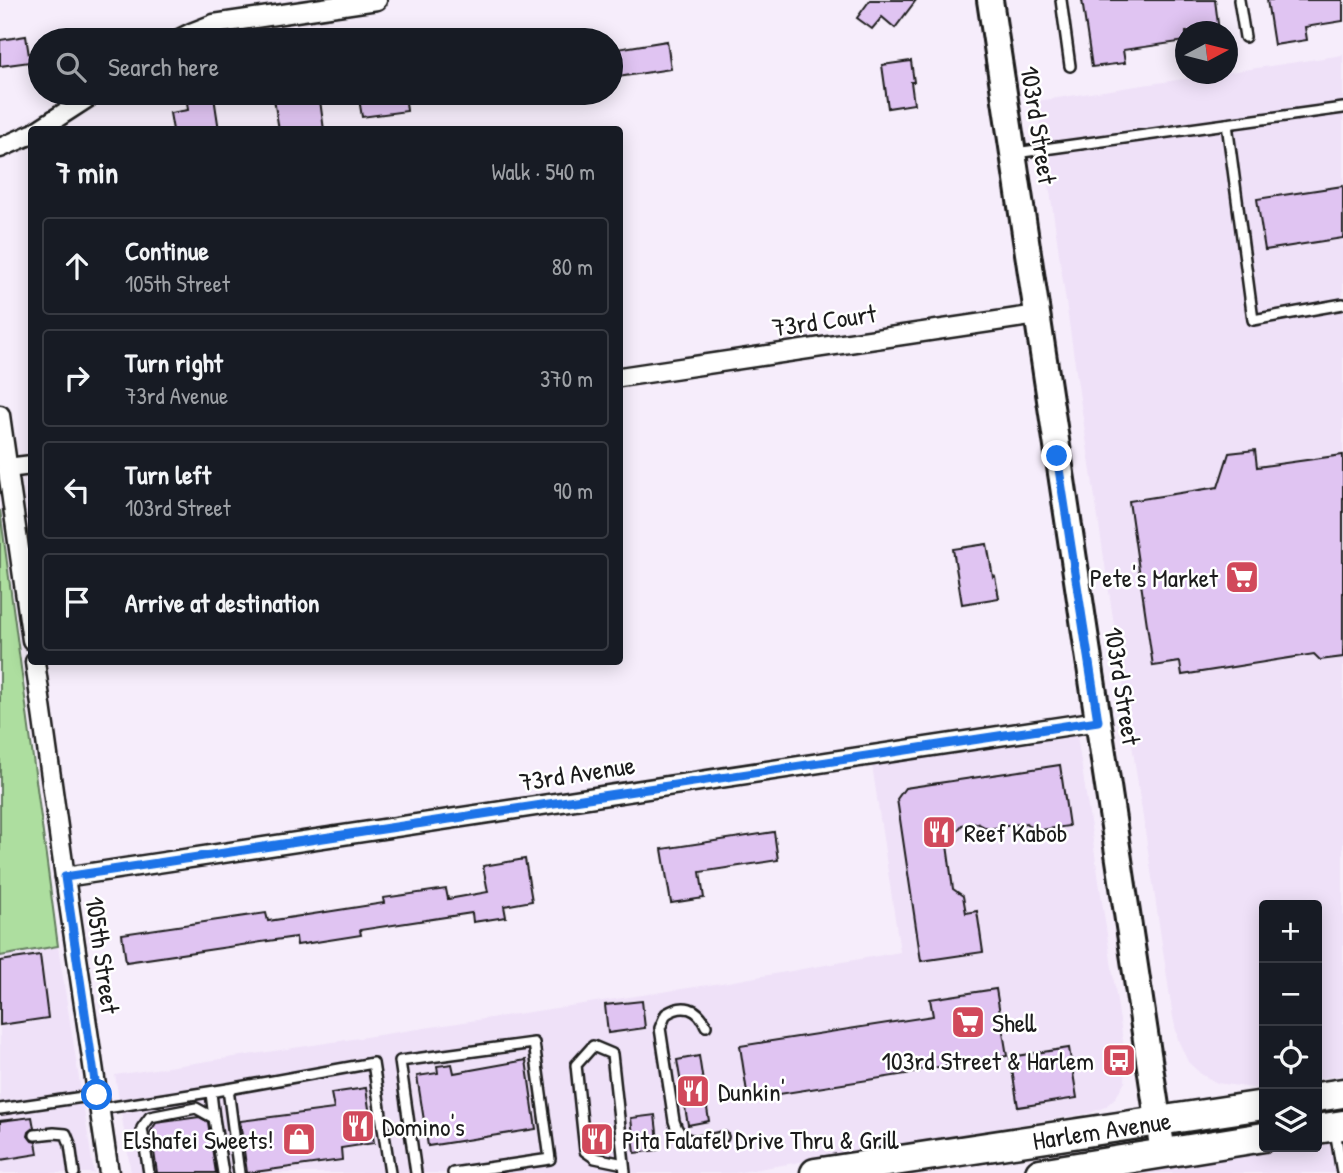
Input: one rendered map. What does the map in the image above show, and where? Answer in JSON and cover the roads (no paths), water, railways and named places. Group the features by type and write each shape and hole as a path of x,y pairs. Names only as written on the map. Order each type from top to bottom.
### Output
{"main road":[{"path":"1322,1096 1343,1093"},
{"name":"Harlem Avenue","path":"815,1173 1259,1106"},
{"name":"Harlem Avenue","path":"1040,1173 1165,1163 1259,1138"}],"street":[{"path":"204,28 214,24 377,0"},
{"name":"103rd Street","path":"990,0 1165,1163"},
{"path":"44,126 77,105"},
{"path":"0,148 28,136"},
{"name":"73rd Court","path":"623,377 1037,315"},
{"path":"0,415 28,611"},
{"path":"8,468 28,466"},
{"name":"105th Street","path":"34,665 109,1173"},
{"name":"73rd Avenue","path":"65,877 1098,721"}],"lane":[{"path":"1061,0 1070,66"},
{"path":"1239,0 1245,37"},
{"path":"1013,153 1343,108"},
{"path":"1227,124 1253,320 1343,304"},
{"path":"706,1026 696,1012 679,1008 666,1014 660,1028 674,1121 680,1134 692,1141 723,1137"},
{"path":"416,1173 400,1061 534,1042 550,1159 453,1173"},
{"path":"593,1046 612,1054 624,1169 595,1158 585,1151 576,1065 593,1046"},
{"path":"0,1108 211,1093 373,1063 390,1173"},
{"path":"228,1089 239,1173"},
{"path":"211,1093 223,1173"},
{"path":"149,1173 142,1128 150,1117 196,1108 214,1118"},
{"path":"1331,1127 1342,1173"},
{"path":"35,1135 66,1134 74,1173"}],"place":[{"name":"Pete's Market","path":"1242,577"},
{"name":"Reef Kabob","path":"939,832"},
{"name":"Shell","path":"968,1022"},
{"name":"103rd Street & Harlem","path":"1119,1060"},
{"name":"Dunkin'","path":"693,1091"},
{"name":"Domino's","path":"358,1126"},
{"name":"Elshafei Sweets!","path":"299,1139"},
{"name":"Pita Falafel Drive Thru & Grill","path":"597,1139"}]}
